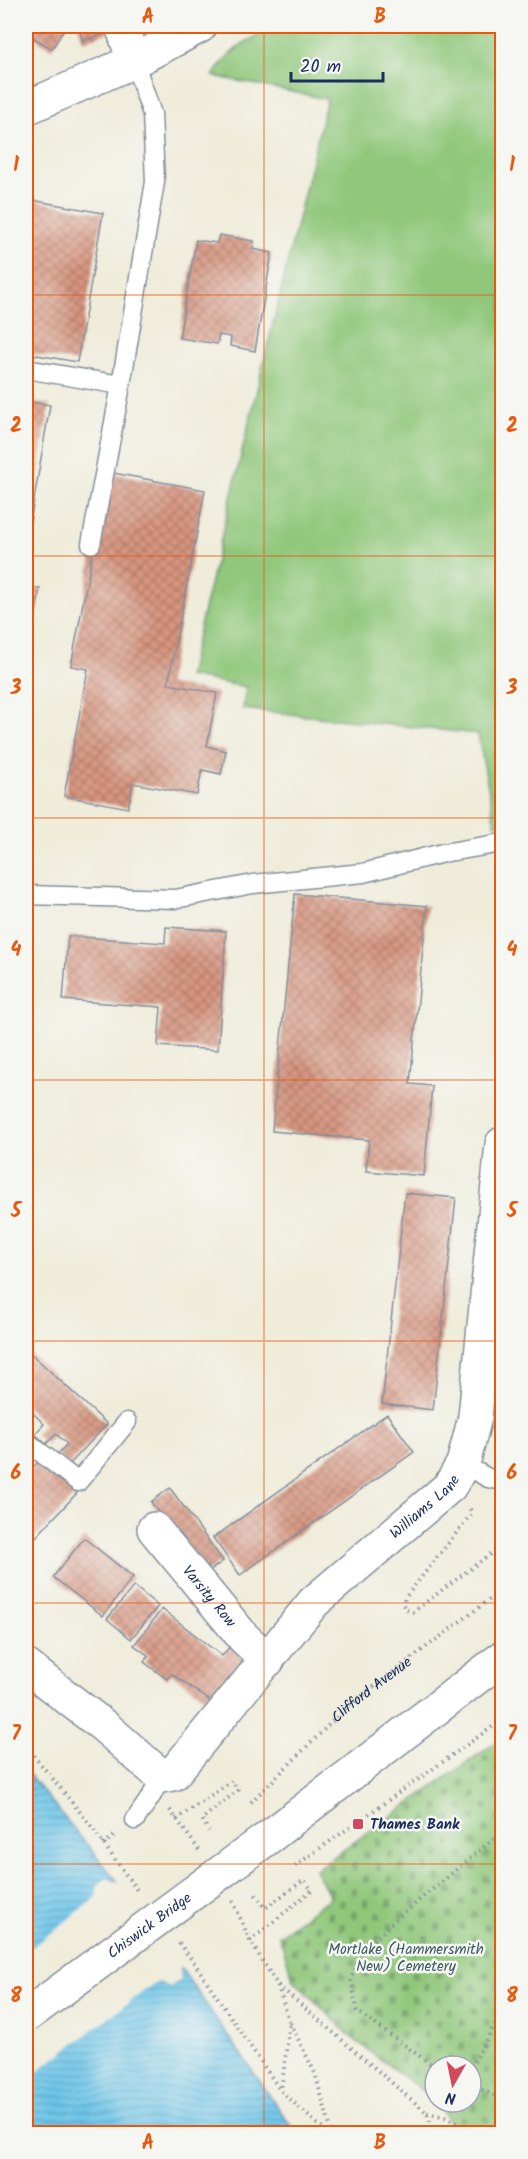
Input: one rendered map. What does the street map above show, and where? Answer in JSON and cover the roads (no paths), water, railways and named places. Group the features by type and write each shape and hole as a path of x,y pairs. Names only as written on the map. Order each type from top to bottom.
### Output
{"main road":[{"path":"122,26 134,61"},
{"path":"26,108 134,61 200,26"},
{"name":"Williams Lane","path":"164,1791 172,1774 314,1602 450,1486 464,1464 475,1417 502,1144"},
{"name":"Varsity Row","path":"154,1529 244,1638 268,1660"},
{"name":"Chiswick Bridge","path":"26,2016 273,1834 502,1659"},
{"path":"26,1666 105,1727 164,1791"}],"lane":[{"path":"91,544 121,385 155,182 152,114 134,61"},
{"path":"26,369 121,385"},
{"path":"26,896 175,899 253,884 363,873 443,853 502,843"},
{"path":"26,1441 78,1482 127,1422"},
{"path":"464,1464 488,1478 502,1481"},
{"path":"135,1820 152,1795 164,1791"}],"water":[{"path":"26,1771 118,1882 107,1878 97,1885 98,1897 152,1985 160,1981 170,1987 181,1979 180,1967 296,2133 26,2133"}],"place":[{"name":"Thames Bank","path":"358,1824"}],"park label":[{"name":"Mortlake (Hammersmith New) Cemetery","path":"406,1958"}]}
